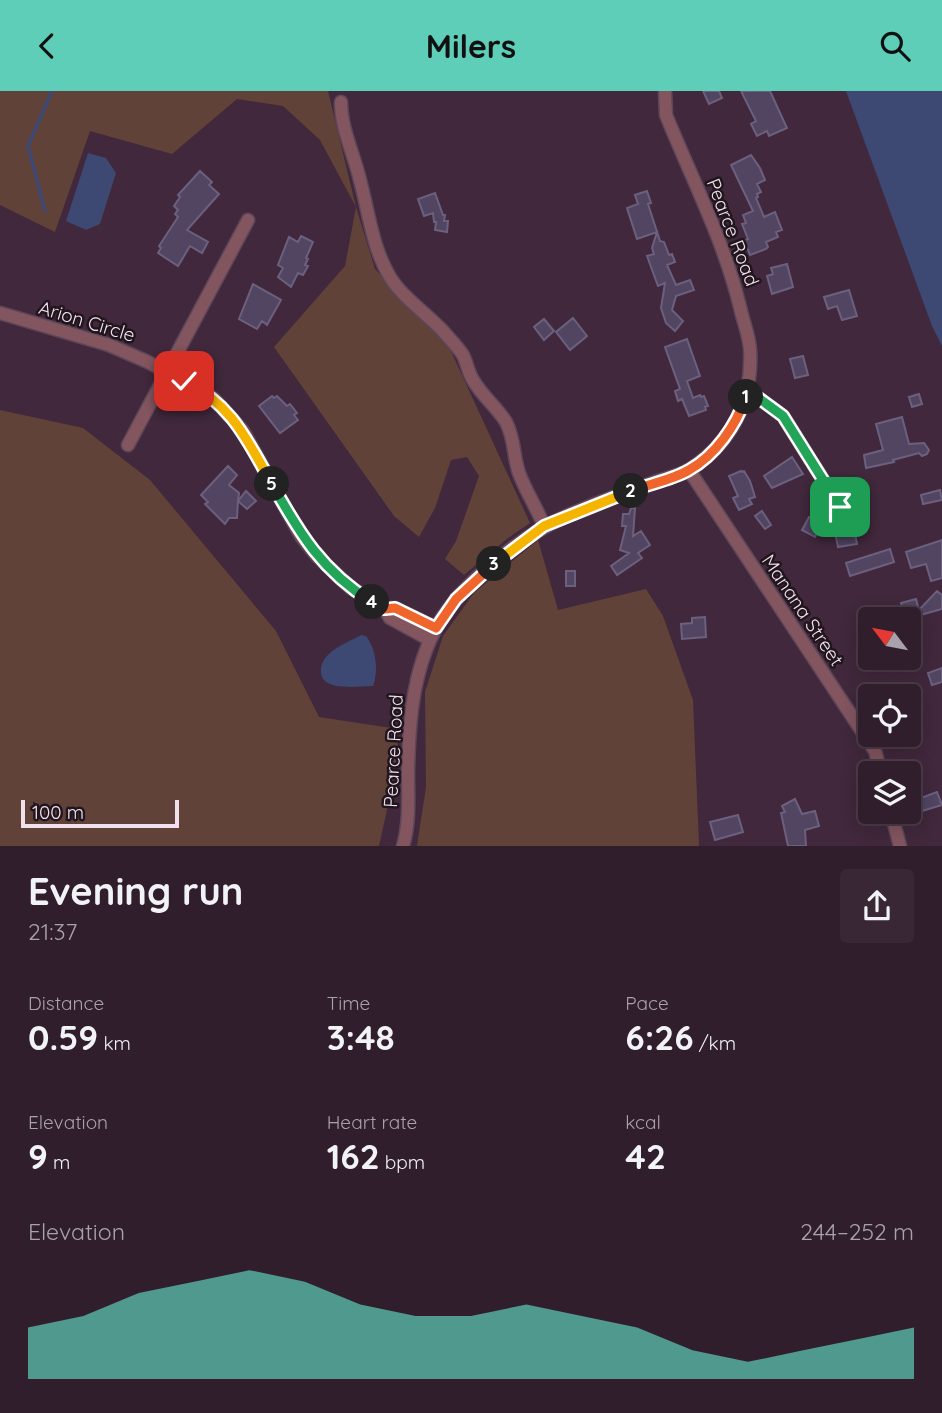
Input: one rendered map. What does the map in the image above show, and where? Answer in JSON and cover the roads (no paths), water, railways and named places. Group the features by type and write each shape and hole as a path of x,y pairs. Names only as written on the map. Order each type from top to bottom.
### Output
{"street":[{"name":"Pearce Road","path":"403,846 408,827 412,703 421,666 436,628 468,586 544,526 689,470 716,448 738,419 749,391 750,347 731,271 666,115 665,91"},
{"path":"341,102 341,116 361,181 366,215 380,257 391,279 444,332 463,356 472,378 485,398 498,409 513,437 518,469 544,526"},
{"path":"128,445 248,220"},
{"name":"Arion Circle","path":"0,313 109,345 213,398 243,431 301,536 331,571 351,588 385,609 390,618 430,640"},
{"path":"749,391 783,416 840,507"},
{"name":"Manana Street","path":"689,470 875,751 878,761"},
{"name":"Arion Circle","path":"385,609 395,608 436,628"},
{"path":"894,824 900,846"}],"water":[{"path":"846,91 942,91 942,346 932,326"},
{"path":"88,153 106,158 116,173 100,224 86,230 66,221"},
{"path":"361,635 366,636 374,653 376,673 373,686 341,687 326,682 321,670 325,658 335,649"}],"waterway":[{"path":"45,211 28,146 52,91"}]}
